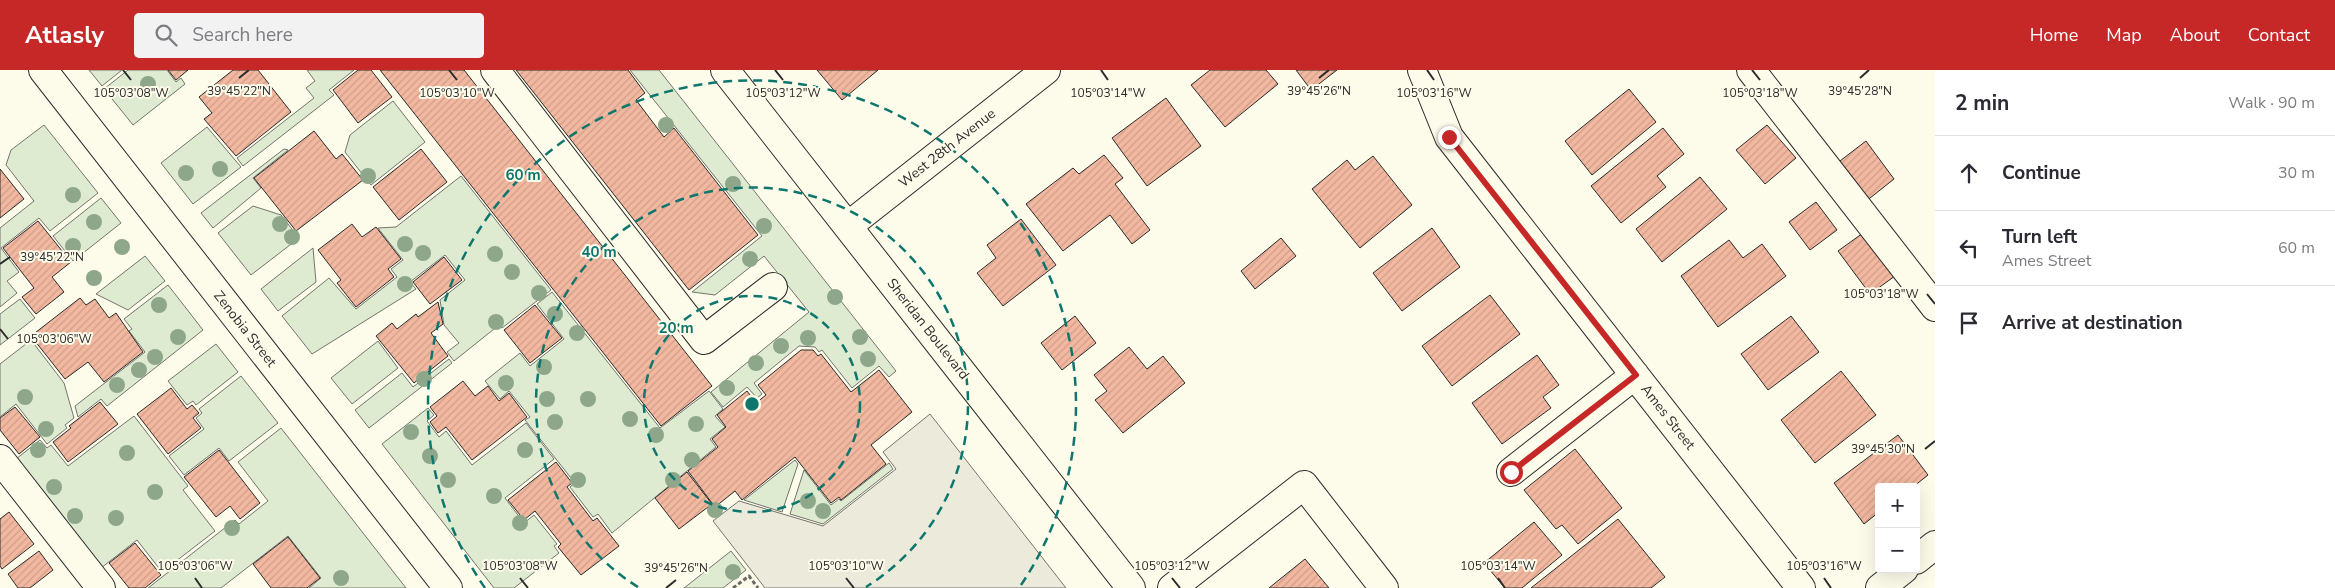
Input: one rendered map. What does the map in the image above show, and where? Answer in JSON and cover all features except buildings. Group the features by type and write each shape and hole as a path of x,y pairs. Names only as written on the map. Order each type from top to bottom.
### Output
{"street":[{"name":"Zenobia Street","path":"43,70 448,588"},
{"path":"495,70 704,340 773,287"},
{"name":"Sheridan Boulevard","path":"725,70 1131,588"},
{"name":"West 28th Avenue","path":"848,226 1046,70"},
{"name":"Ames Street","path":"1422,70 1449,137 1801,588"},
{"path":"1751,70 1935,307"},
{"path":"1511,472 1636,375"},
{"path":"0,459 101,588"},
{"path":"1172,588 1304,485 1384,588"},
{"path":"1920,557 1935,546"},
{"path":"1880,588 1899,573"}],"path":[{"path":"733,588 749,576 758,588"}],"green space":[{"path":"89,70 122,70 102,86"},
{"path":"128,70 167,70 176,82 181,78 185,84 133,125 104,89"},
{"path":"307,70 354,70 329,90 334,95 243,166 237,158 314,98 306,88 315,81"},
{"path":"630,70 659,70 896,371 889,377 879,366 852,388 822,350 819,352 815,347 799,346 754,383 762,394 757,398 747,387 723,407 711,392 809,312 764,256 715,295 692,292 762,236"},
{"path":"393,101 425,142 371,185 345,152 350,135"},
{"path":"44,125 98,193 50,231 39,218 1,248 19,272 7,281 17,293 0,307 0,228 34,201 6,165 11,150"},
{"path":"207,127 241,167 193,204 161,163"},
{"path":"284,149 288,150 253,178 261,188 213,228 201,213"},
{"path":"461,176 551,290 502,328 499,325 454,361 447,352 459,343 444,325 440,300 465,280 445,255 410,282 416,289 312,354 282,316 329,278 356,309 397,277 391,269 403,260 378,228 396,227"},
{"path":"101,198 121,223 73,261 53,236"},
{"path":"253,206 281,215 299,238 251,275 218,233"},
{"path":"313,248 316,282 278,311 261,289"},
{"path":"145,256 165,281 128,310 96,294"},
{"path":"168,285 203,330 107,406 101,399 78,417 75,406 145,352 129,331 132,329 124,319"},
{"path":"552,292 660,428 709,391 723,409 715,416 725,427 710,439 716,447 612,533 598,514 593,517 570,487 575,483 525,420 530,417 509,391 500,399 485,381 520,353 530,366 564,339 537,304"},
{"path":"20,299 35,318 0,345 0,314"},
{"path":"31,340 64,383 74,418 65,425 67,428 47,444 16,404 0,417 0,364"},
{"path":"378,341 398,368 352,404 331,378"},
{"path":"216,344 238,372 196,405 193,401 187,405 168,381"},
{"path":"449,359 452,363 369,428 355,410 402,373 413,387"},
{"path":"241,376 278,423 229,461 219,448 184,475 169,456 204,429 196,418 202,413 199,409"},
{"path":"428,408 434,415 427,421 439,437 446,431 472,465 526,423 554,459 505,498 524,523 534,515 557,544 554,546 559,553 514,588 494,588 382,444"},
{"path":"134,416 188,486 183,490 215,531 162,572 137,540 101,568 16,459 40,440 47,448 51,445 68,466"},
{"path":"281,428 406,588 309,588 321,578 288,536 221,588 148,588 235,520 239,524 268,501 238,462"},
{"path":"795,460 798,464 782,512 744,500"},
{"path":"889,463 893,469 823,524 790,514 804,470 831,505 839,499 841,501"},
{"path":"731,551 746,570 723,588 684,588"}],"shaded area":[{"path":"930,414 1066,588 765,588 713,521 739,501 823,526 896,469 883,452"}],"route":[{"path":"1449,137 1636,375 1511,472"}]}
